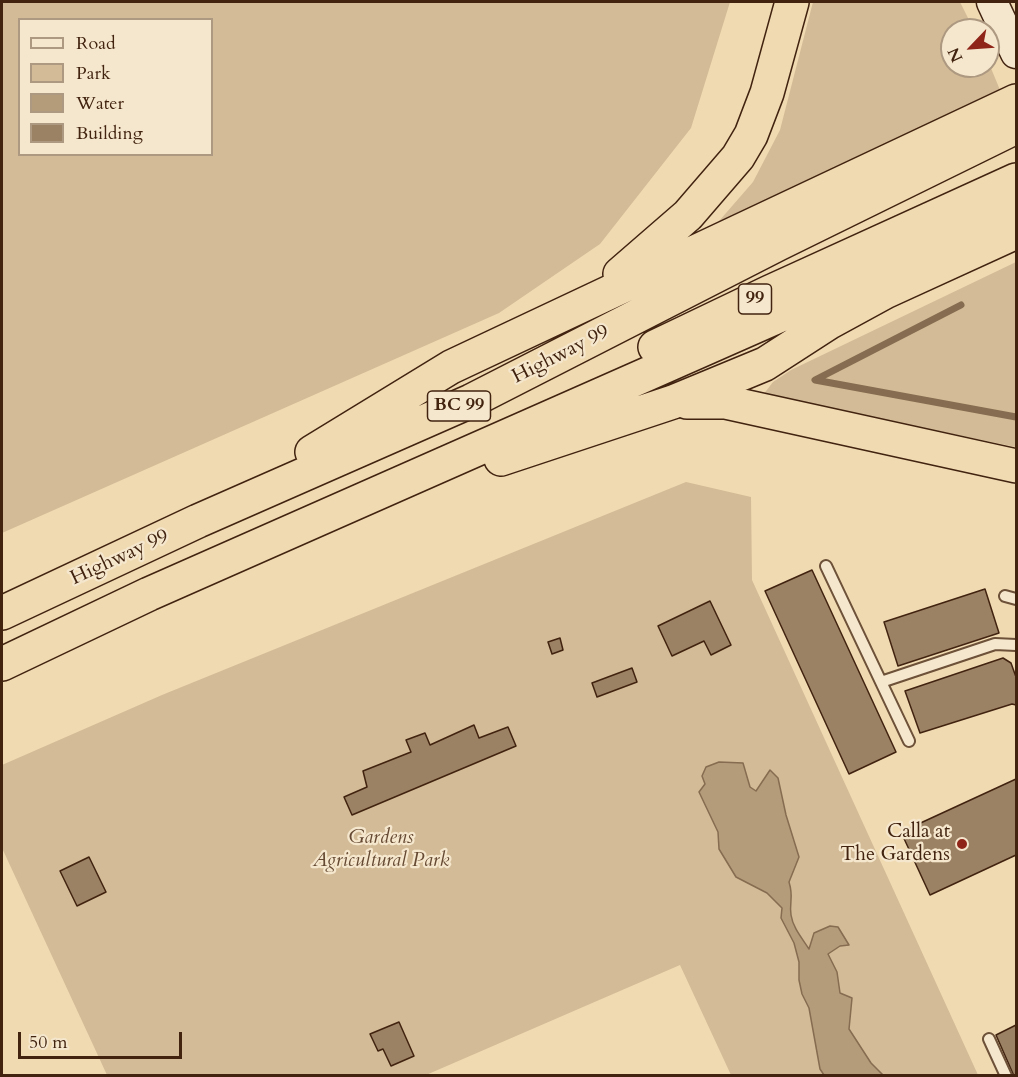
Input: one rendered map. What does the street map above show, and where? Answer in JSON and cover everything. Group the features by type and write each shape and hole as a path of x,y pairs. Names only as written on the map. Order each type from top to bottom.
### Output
{"highway":[{"path":"579,306 641,257 688,215 738,157 751,135 767,93 792,2"},
{"path":"198,521 451,367 1017,101"},
{"name":"Highway 99","path":"2,613 198,521 471,400 777,244 1017,127"},
{"name":"99","path":"714,278 774,262 1017,153"},
{"name":"99","path":"505,437 546,400 770,292 1017,180"},
{"name":"BC 99","path":"2,664 148,594 781,315 1017,203"},
{"path":"431,471 499,460 673,402 765,364 830,322 885,292 1017,232"},
{"path":"673,402 725,402 1017,466"}],"main road":[{"path":"992,2 1016,52"}],"lane":[{"path":"826,566 909,741"},
{"path":"1005,596 1017,598"},
{"path":"881,682 994,644 1017,645"},
{"path":"989,1039 1006,1076"}],"green space":[{"path":"2,2 730,2 691,128 600,244 499,313 2,533"},
{"path":"813,2 960,2 968,18 940,18 940,78 995,78 1000,90 713,228 753,182 780,130"},
{"path":"1016,262 1016,447 763,395 773,382 791,370"},
{"name":"Gardens Agricultural Park","path":"686,482 751,497 752,580 978,1075 731,1075 680,965 426,1075 107,1075 2,848 2,765 162,695"}],"water":[{"path":"719,762 743,763 750,787 756,791 770,770 778,778 799,857 789,882 792,920 809,949 814,933 830,926 838,927 849,945 840,946 828,954 837,972 840,993 852,998 849,1029 871,1063 883,1075 824,1075 820,1069 809,1008 802,994 799,980 799,962 794,943 781,918 782,908 767,893 736,877 719,849 718,832 699,792 705,784 702,776 706,767"}],"building":[{"path":"812,570 896,752 849,774 765,591"},
{"path":"985,589 999,633 898,666 884,622"},
{"path":"710,601 731,645 711,655 704,641 672,656 658,626"},
{"path":"560,638 563,650 552,654 548,642"},
{"path":"1003,658 1011,663 1016,677 1016,705 1012,704 920,733 905,691"},
{"path":"632,668 637,682 597,697 592,683"},
{"path":"474,725 479,738 508,727 516,746 352,815 344,797 367,787 363,771 411,752 406,740 425,733 430,745"},
{"name":"Calla at The Gardens","path":"1016,779 1016,855 930,895 901,832"},
{"path":"89,857 106,892 77,906 60,871"},
{"path":"399,1022 414,1056 391,1066 383,1049 378,1051 370,1034"},
{"path":"1016,1025 1016,1076 1014,1076 996,1035"}],"waterway":[{"path":"961,305 815,380 1016,417"}],"place":[{"name":"Calla at The Gardens","path":"962,844"}]}
